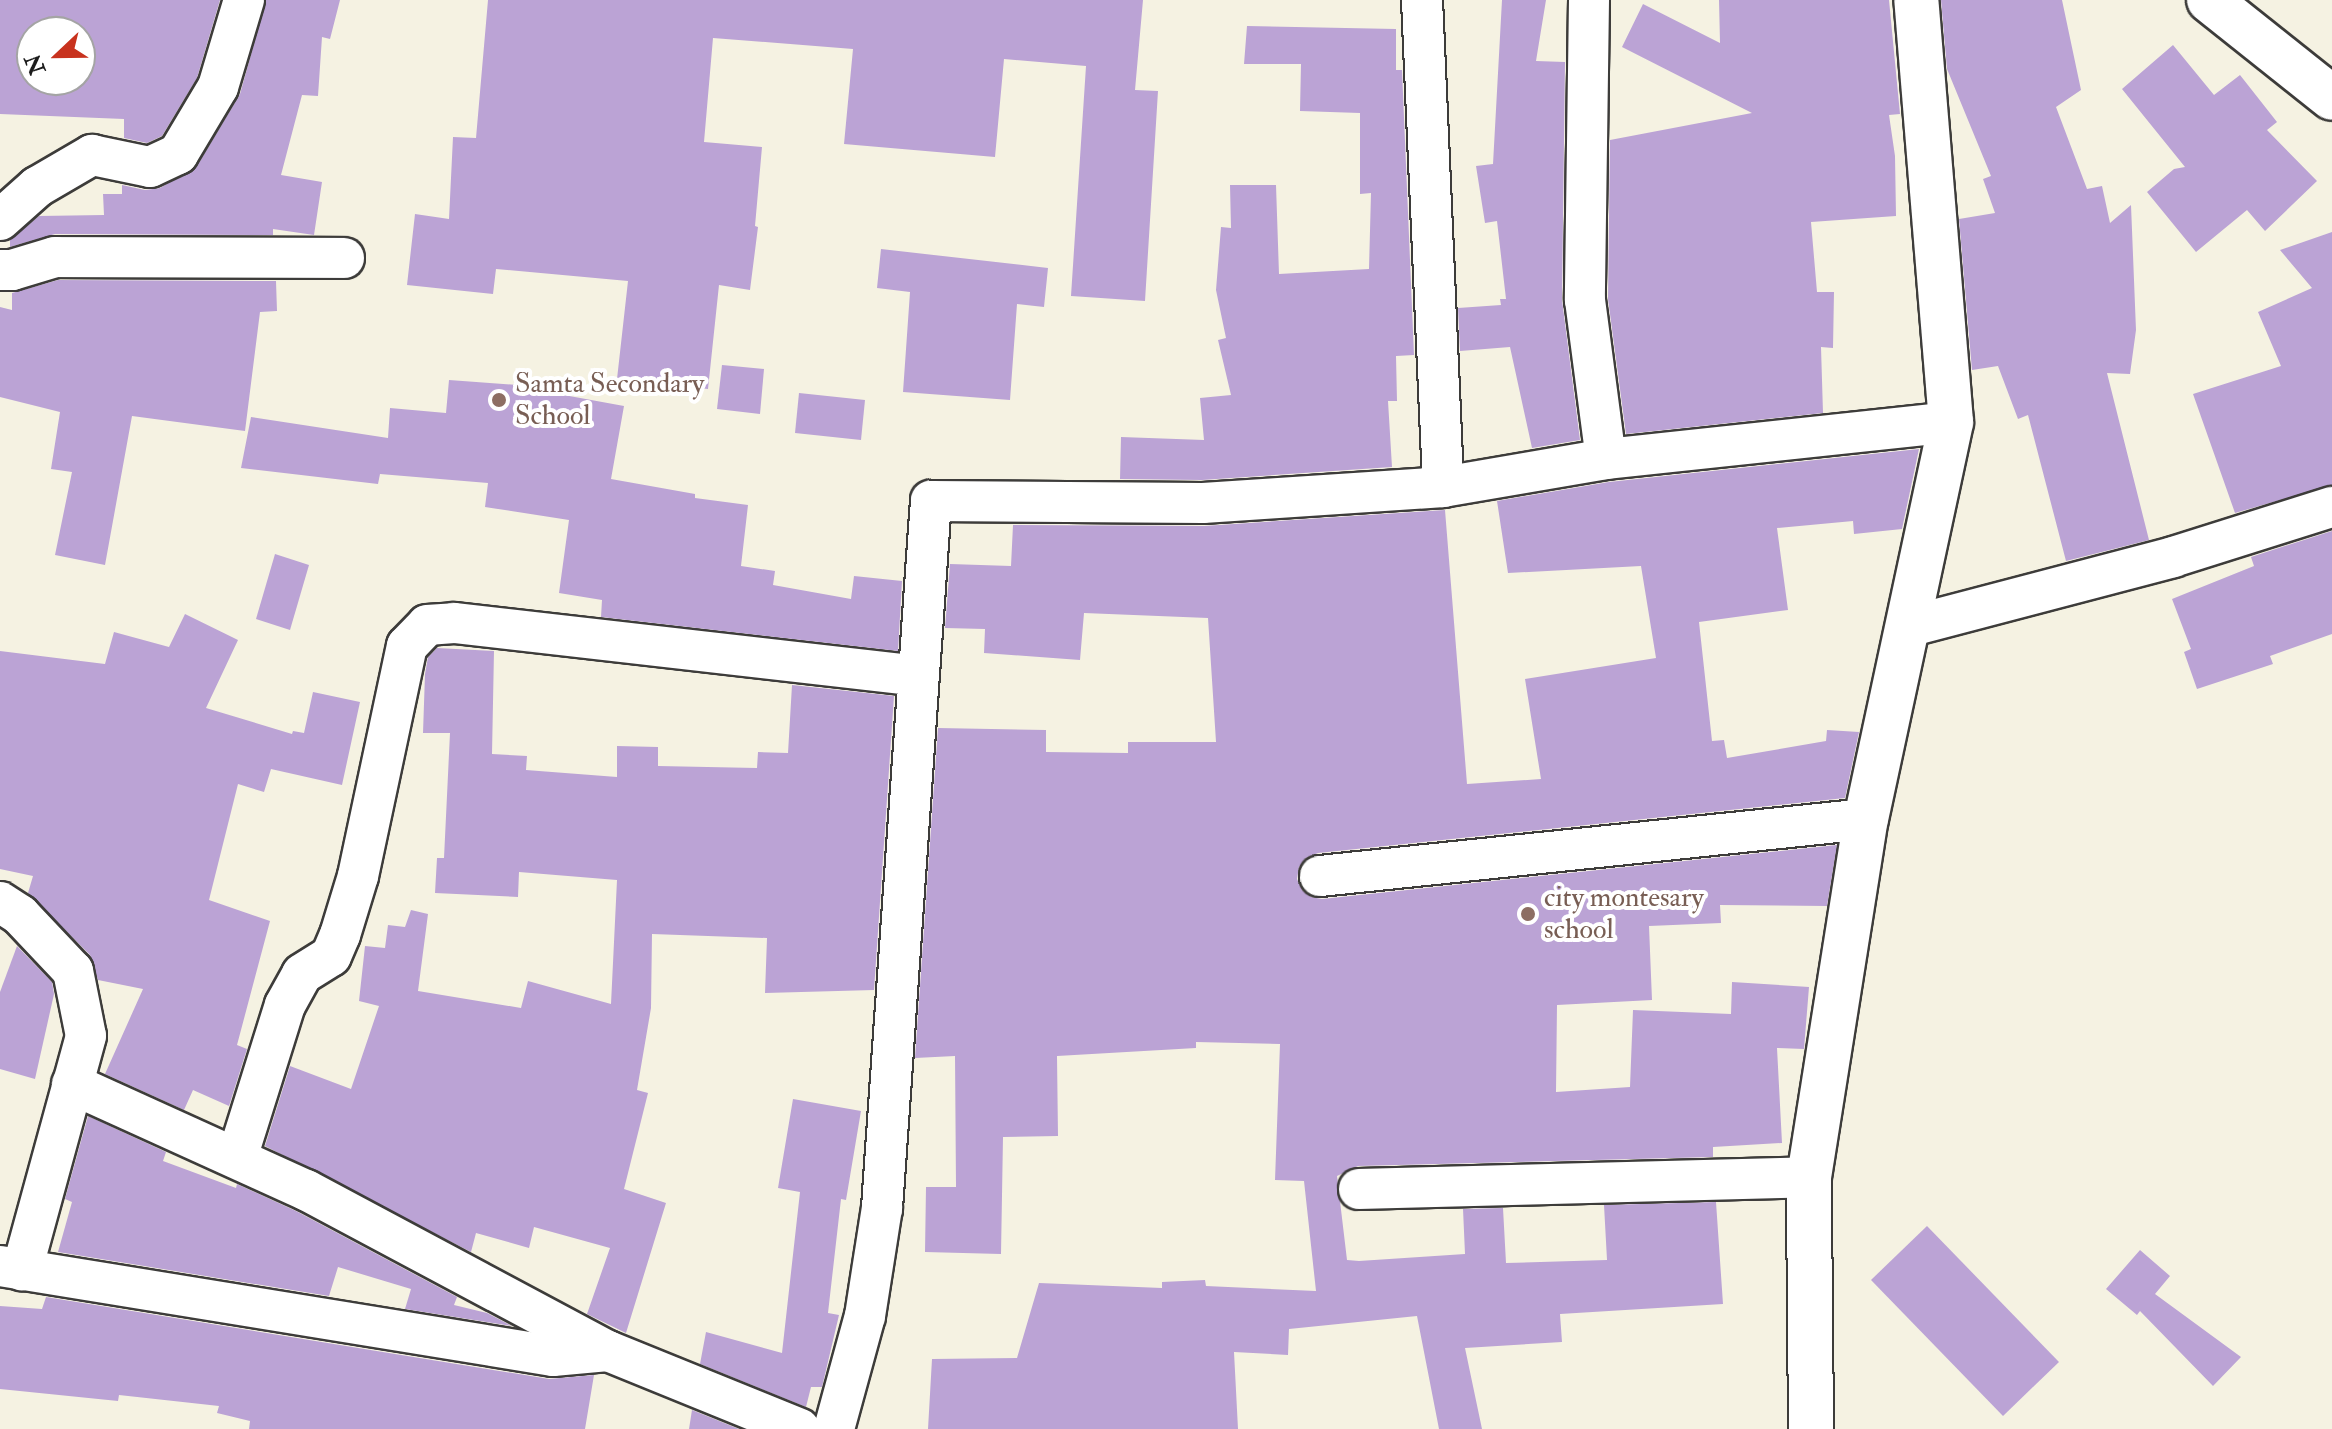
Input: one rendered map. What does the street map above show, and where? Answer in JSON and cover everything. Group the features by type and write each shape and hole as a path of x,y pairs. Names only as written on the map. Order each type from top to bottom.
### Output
{"street":[{"path":"0,220 37,187 92,155 150,167 178,154 218,87 244,0"},
{"path":"1422,0 1443,487"},
{"path":"1589,0 1585,300 1606,459"},
{"path":"1811,1429 1809,1177 1866,819 1951,422 1916,0"},
{"path":"2209,0 2332,98"},
{"path":"0,270 12,270 55,257 344,258"},
{"path":"834,1429 865,1316 882,1208 931,501 1203,503 1443,487 1606,459 1951,422"},
{"path":"1907,627 2173,557 2332,507"},
{"path":"237,1158 285,1005 302,974 331,956 340,935 358,876 407,646 427,625 454,623 918,676"},
{"path":"1320,876 1866,819"},
{"path":"0,902 20,915 73,971 86,1036 11,1268 553,1356 608,1351"},
{"path":"72,1084 306,1190 608,1351 800,1429"},
{"path":"1359,1189 1809,1177"}],"building":[{"path":"0,0 220,0 197,78 162,136 147,143 124,138 124,119 0,114"},
{"path":"266,0 340,0 330,39 322,37 318,96 302,95 281,175 322,182 314,235 273,229 273,235 55,234 10,247 10,240 39,216 104,215 103,194 122,194 122,185 145,190 160,188 197,166 240,94"},
{"path":"488,0 1143,0 1135,90 1158,91 1145,301 1071,296 1086,66 1004,59 995,157 844,144 853,49 713,38 704,142 762,147 755,226 758,227 750,290 719,285 708,389 617,379 628,281 496,269 493,294 407,285 415,214 449,219 453,137 476,138"},
{"path":"1502,0 1546,0 1536,61 1565,62 1562,300 1580,440 1532,448 1510,347 1460,351 1458,308 1501,305 1500,299 1506,299 1497,221 1485,223 1476,166 1493,164"},
{"path":"1719,0 1889,0 1900,114 1889,115 1895,156 1896,216 1811,222 1817,292 1834,292 1833,348 1821,347 1823,413 1626,434 1608,299 1610,140 1752,113 1622,47 1643,4 1720,43"},
{"path":"1941,0 2062,0 2081,90 2056,107 2087,189 2102,186 2110,223 2131,205 2136,330 2130,374 2107,373 2149,540 2066,561 2028,415 2018,419 1998,366 1972,370 1959,219 1995,213 1983,179 1991,176 1947,69"},
{"path":"1247,26 1396,29 1396,70 1402,70 1414,355 1396,356 1397,401 1388,401 1392,467 1202,480 1120,479 1121,437 1204,440 1200,398 1231,395 1218,340 1226,338 1216,290 1221,227 1231,228 1230,185 1276,185 1279,274 1369,269 1371,193 1360,194 1360,113 1300,111 1301,64 1244,64"},
{"path":"2173,45 2214,95 2240,75 2277,122 2267,130 2317,181 2265,231 2247,210 2196,252 2147,192 2174,169 2185,167 2122,89"},
{"path":"2332,232 2332,485 2235,513 2193,394 2281,366 2258,312 2312,288 2280,250"},
{"path":"881,249 1048,268 1044,307 1017,304 1010,400 903,392 910,292 877,288"},
{"path":"58,280 276,281 277,311 260,312 245,431 132,416 105,565 55,555 72,472 51,469 60,412 0,397 0,307 12,310 12,293"},
{"path":"722,365 764,369 760,414 717,409"},
{"path":"449,380 531,386 531,389 624,406 611,479 695,494 695,498 748,505 741,566 775,571 773,585 851,599 854,576 902,581 898,651 601,617 602,600 559,593 569,520 485,507 488,483 380,474 378,484 241,468 251,417 388,438 390,408 446,413"},
{"path":"799,393 865,400 861,440 795,433"},
{"path":"1919,449 1902,529 1854,534 1853,521 1777,528 1788,610 1699,622 1712,741 1724,740 1727,758 1826,741 1827,730 1859,732 1845,798 1318,853 1306,858 1299,867 1297,879 1302,890 1311,897 1322,899 1837,845 1827,906 1720,905 1721,923 1649,926 1652,1000 1557,1005 1556,1092 1630,1087 1633,1010 1731,1014 1732,982 1809,987 1804,1049 1777,1048 1782,1143 1713,1147 1713,1157 1358,1166 1337,1176 1347,1260 1359,1261 1465,1254 1463,1209 1503,1208 1506,1263 1607,1260 1604,1205 1716,1202 1723,1304 1560,1314 1562,1342 1465,1348 1482,1429 1439,1429 1417,1316 1289,1329 1288,1355 1234,1352 1238,1429 928,1429 932,1359 1017,1358 1039,1283 1162,1288 1162,1282 1205,1280 1206,1286 1316,1291 1304,1181 1275,1180 1280,1044 1196,1042 1196,1048 1057,1056 1058,1136 1003,1137 1001,1254 925,1252 926,1187 956,1187 955,1056 915,1058 938,728 1046,730 1046,752 1128,753 1128,742 1216,742 1208,618 1084,613 1080,660 984,653 985,629 945,628 950,564 1011,566 1013,525 1204,526 1445,510 1467,784 1541,779 1525,679 1656,658 1641,566 1508,573 1497,501 1609,482"},
{"path":"2332,531 2332,634 2270,656 2273,664 2197,689 2184,652 2191,649 2172,599 2254,566 2251,557"},
{"path":"275,554 309,565 290,630 256,619"},
{"path":"185,614 238,640 206,708 292,734 293,731 304,733 313,692 360,702 342,785 271,769 264,792 238,784 209,900 270,921 237,1045 247,1049 229,1106 193,1090 184,1110 105,1074 143,989 98,980 90,955 28,893 33,876 0,869 0,651 105,664 114,632 169,647"},
{"path":"437,648 494,651 492,754 527,756 526,770 617,777 617,746 658,747 658,766 757,768 758,752 788,753 792,685 894,696 874,990 765,993 767,938 652,934 651,1008 637,1090 648,1093 624,1189 666,1203 626,1333 587,1314 610,1248 534,1227 529,1248 476,1233 471,1252 265,1146 290,1066 351,1089 379,1006 359,1001 365,946 385,948 388,925 405,927 411,910 428,914 418,991 521,1008 528,981 611,1004 617,880 519,872 518,897 435,893 437,858 444,858 450,733 423,733 425,674 428,657"},
{"path":"17,946 52,982 54,994 35,1079 0,1069 0,992"},
{"path":"793,1099 861,1111 846,1200 841,1199 828,1313 839,1315 822,1387 811,1387 806,1407 700,1364 706,1332 782,1353 800,1192 778,1188"},
{"path":"88,1116 166,1152 163,1161 236,1188 237,1184 296,1211 457,1297 454,1305 487,1313 512,1326 405,1309 411,1289 338,1267 329,1296 58,1252 72,1202 65,1199"},
{"path":"1927,1226 2059,1362 2003,1416 1871,1280"},
{"path":"2140,1250 2170,1276 2155,1294 2241,1357 2213,1386 2140,1311 2137,1315 2106,1289"},
{"path":"46,1297 549,1379 594,1375 585,1429 249,1429 250,1421 217,1413 219,1406 119,1395 118,1401 0,1389 0,1306 42,1309"},
{"path":"692,1410 739,1429 689,1429"}],"place":[{"name":"Samta Secondary School","path":"499,400"},
{"name":"city montesary school","path":"1528,914"}]}
